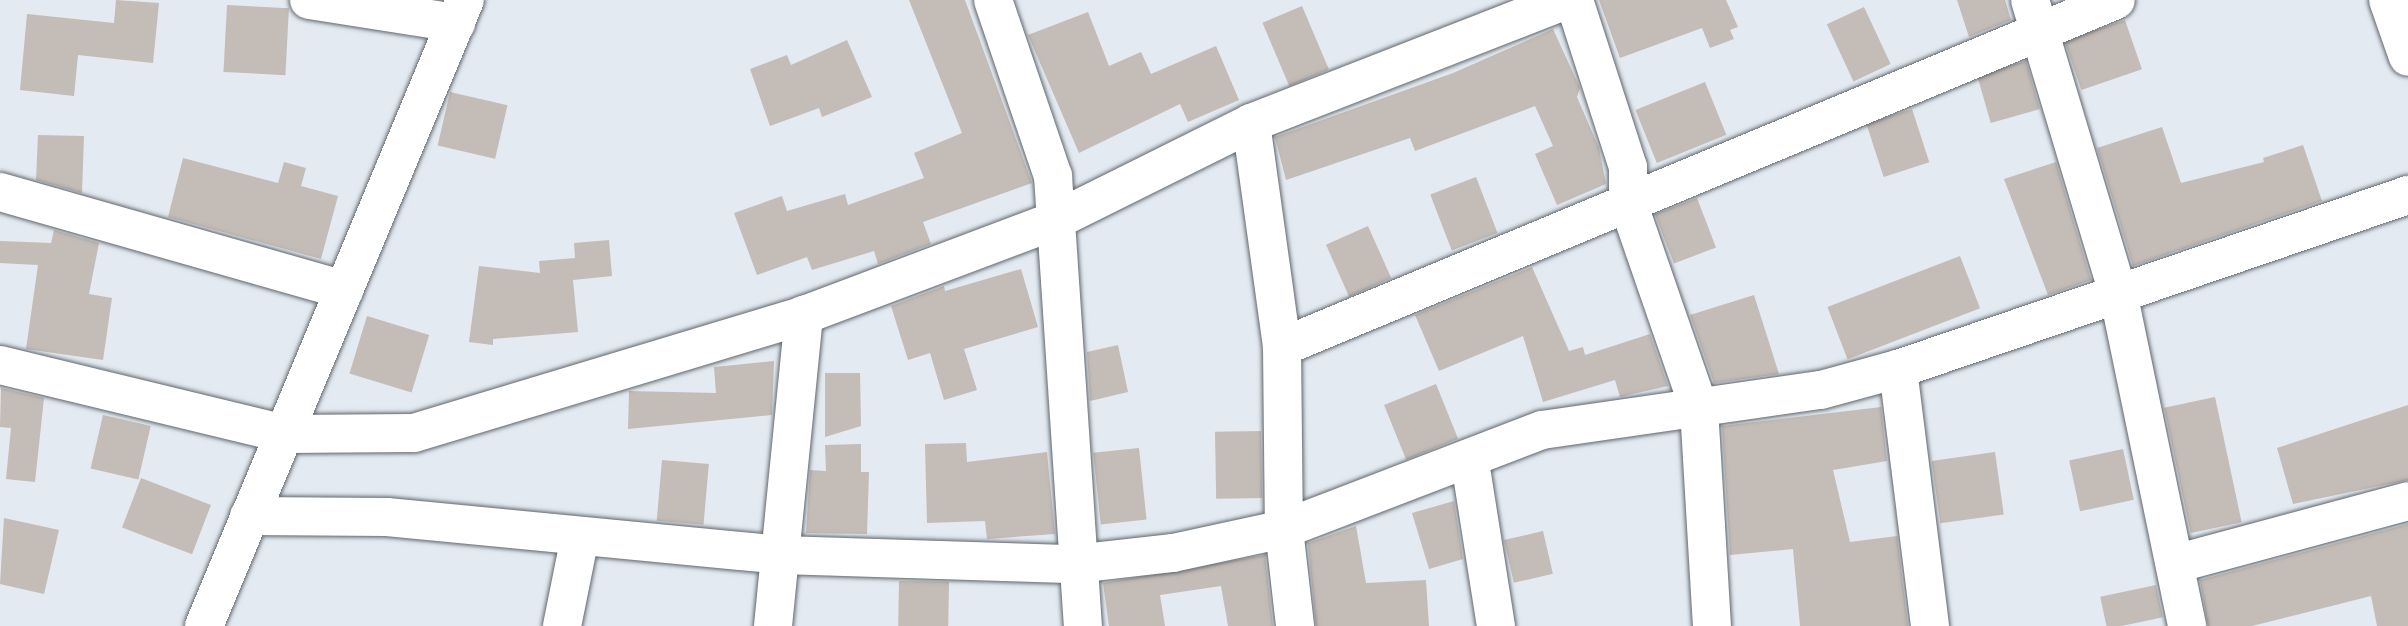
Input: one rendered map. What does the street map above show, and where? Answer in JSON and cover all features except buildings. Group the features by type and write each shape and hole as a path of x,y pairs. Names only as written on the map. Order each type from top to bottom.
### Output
{"street":[{"path":"204,626 460,11 309,0"},
{"path":"993,0 1053,176 1052,222 1075,564 1083,626"},
{"path":"0,365 285,434 414,433 804,315 1052,222 1251,123 1566,0"},
{"path":"1574,0 1628,167 1628,203 1699,408 1712,626"},
{"path":"1282,347 1628,203 2035,14 2116,0"},
{"path":"2388,0 2408,57"},
{"path":"2035,14 2119,297 2187,626"},
{"path":"1251,123 1282,347 1284,529 1295,626"},
{"path":"0,192 344,290"},
{"path":"249,516 387,517 781,555 1075,564 1174,553 1284,529 1470,462 1542,430 1821,390 1898,369 2119,297 2408,195"},
{"path":"773,626 804,315"},
{"path":"1898,369 1930,626"},
{"path":"1470,462 1496,626"},
{"path":"2175,564 2408,501"},
{"path":"562,626 580,537"}]}
